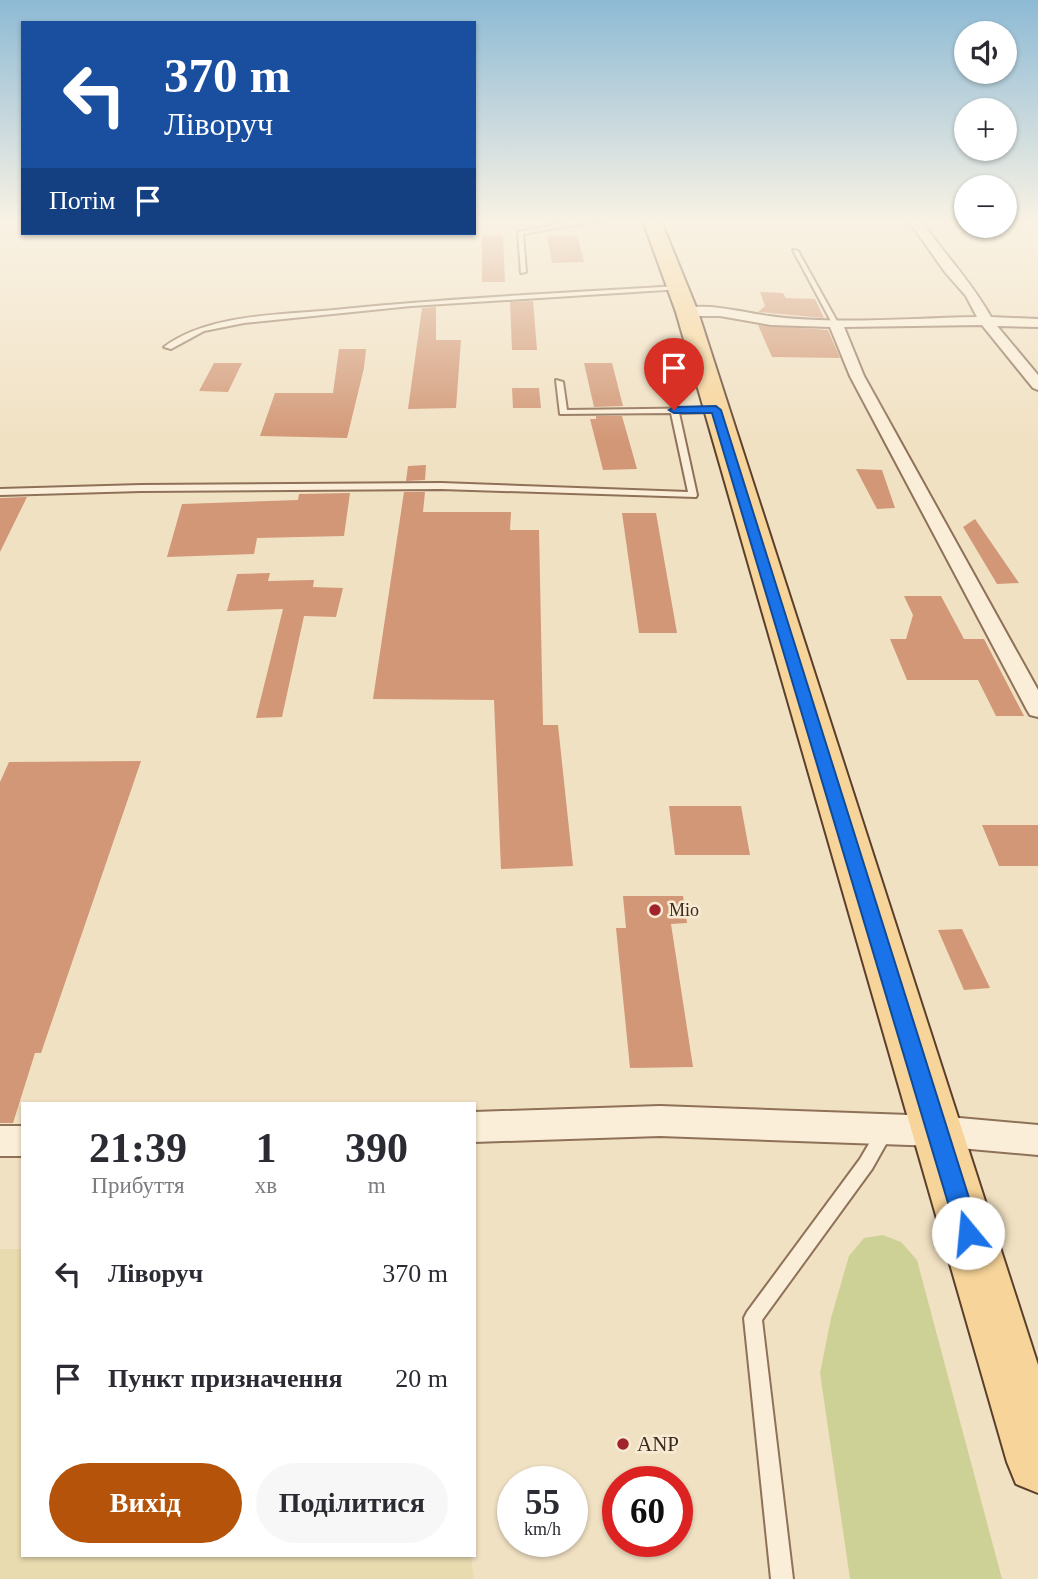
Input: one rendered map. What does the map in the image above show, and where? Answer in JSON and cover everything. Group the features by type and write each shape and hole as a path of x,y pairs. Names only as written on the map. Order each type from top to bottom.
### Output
{"main road":[{"path":"681,295 1038,1462"}],"street":[{"path":"972,295 986,321 1038,385"},
{"path":"683,300 720,312 771,321 1038,323"},
{"path":"835,323 857,376 1038,710"},
{"path":"476,1127 660,1121 937,1131 1038,1140"},
{"path":"0,1142 21,1141"}],"lane":[{"path":"819,295 835,323"},
{"path":"168,347 202,329 244,321 424,303 683,300"},
{"path":"559,382 564,412 716,410"},
{"path":"0,492 441,486 693,495 674,410"},
{"path":"782,1579 753,1318 866,1164 886,1129"}],"shaded area":[{"path":"0,1249 21,1249 21,1557 471,1557 474,1579 0,1579"}],"green space":[{"path":"883,1235 901,1242 917,1260 1002,1579 850,1579 820,1373 831,1318 849,1256 864,1238"}],"building":[{"path":"761,295 815,299 824,318 758,312 765,306"},
{"path":"533,301 537,350 512,350 510,302"},
{"path":"436,307 436,340 461,340 456,408 408,409 422,308"},
{"path":"758,325 828,330 840,358 772,357"},
{"path":"339,349 366,349 347,438 260,436 275,393 333,393"},
{"path":"214,363 242,363 228,392 199,391"},
{"path":"584,363 612,363 623,406 594,407"},
{"path":"512,388 539,388 541,408 513,408"},
{"path":"596,416 622,416 637,469 603,470 590,419 596,419"},
{"path":"426,465 425,480 406,481 408,466"},
{"path":"856,469 882,470 895,508 877,509"},
{"path":"404,492 425,492 423,512 511,512 510,530 539,530 543,725 558,725 573,866 501,869 494,700 373,699"},
{"path":"350,493 344,536 257,538 254,554 167,557 182,504 298,500 299,494"},
{"path":"27,497 0,552 0,498"},
{"path":"622,513 656,513 677,633 639,633"},
{"path":"975,519 1019,583 997,584 963,527"},
{"path":"270,573 268,581 314,580 313,587 343,588 336,617 304,616 282,717 256,718 283,609 227,611 237,574"},
{"path":"904,596 941,596 964,639 984,639 1024,716 996,716 978,680 907,680 890,639 906,639 913,615"},
{"path":"141,761 41,1053 35,1053 13,1123 0,1123 0,782 9,762"},
{"path":"669,806 741,806 750,855 675,855"},
{"path":"982,825 1038,825 1038,866 999,866"},
{"path":"623,896 683,896 687,923 671,924 693,1067 630,1068 616,928 626,928"},
{"path":"962,929 990,988 964,990 938,930"}],"place":[{"name":"Міо","path":"655,910"},
{"name":"ANP","path":"623,1444"}],"route":[{"path":"674,410 716,410 968,1233"}]}
